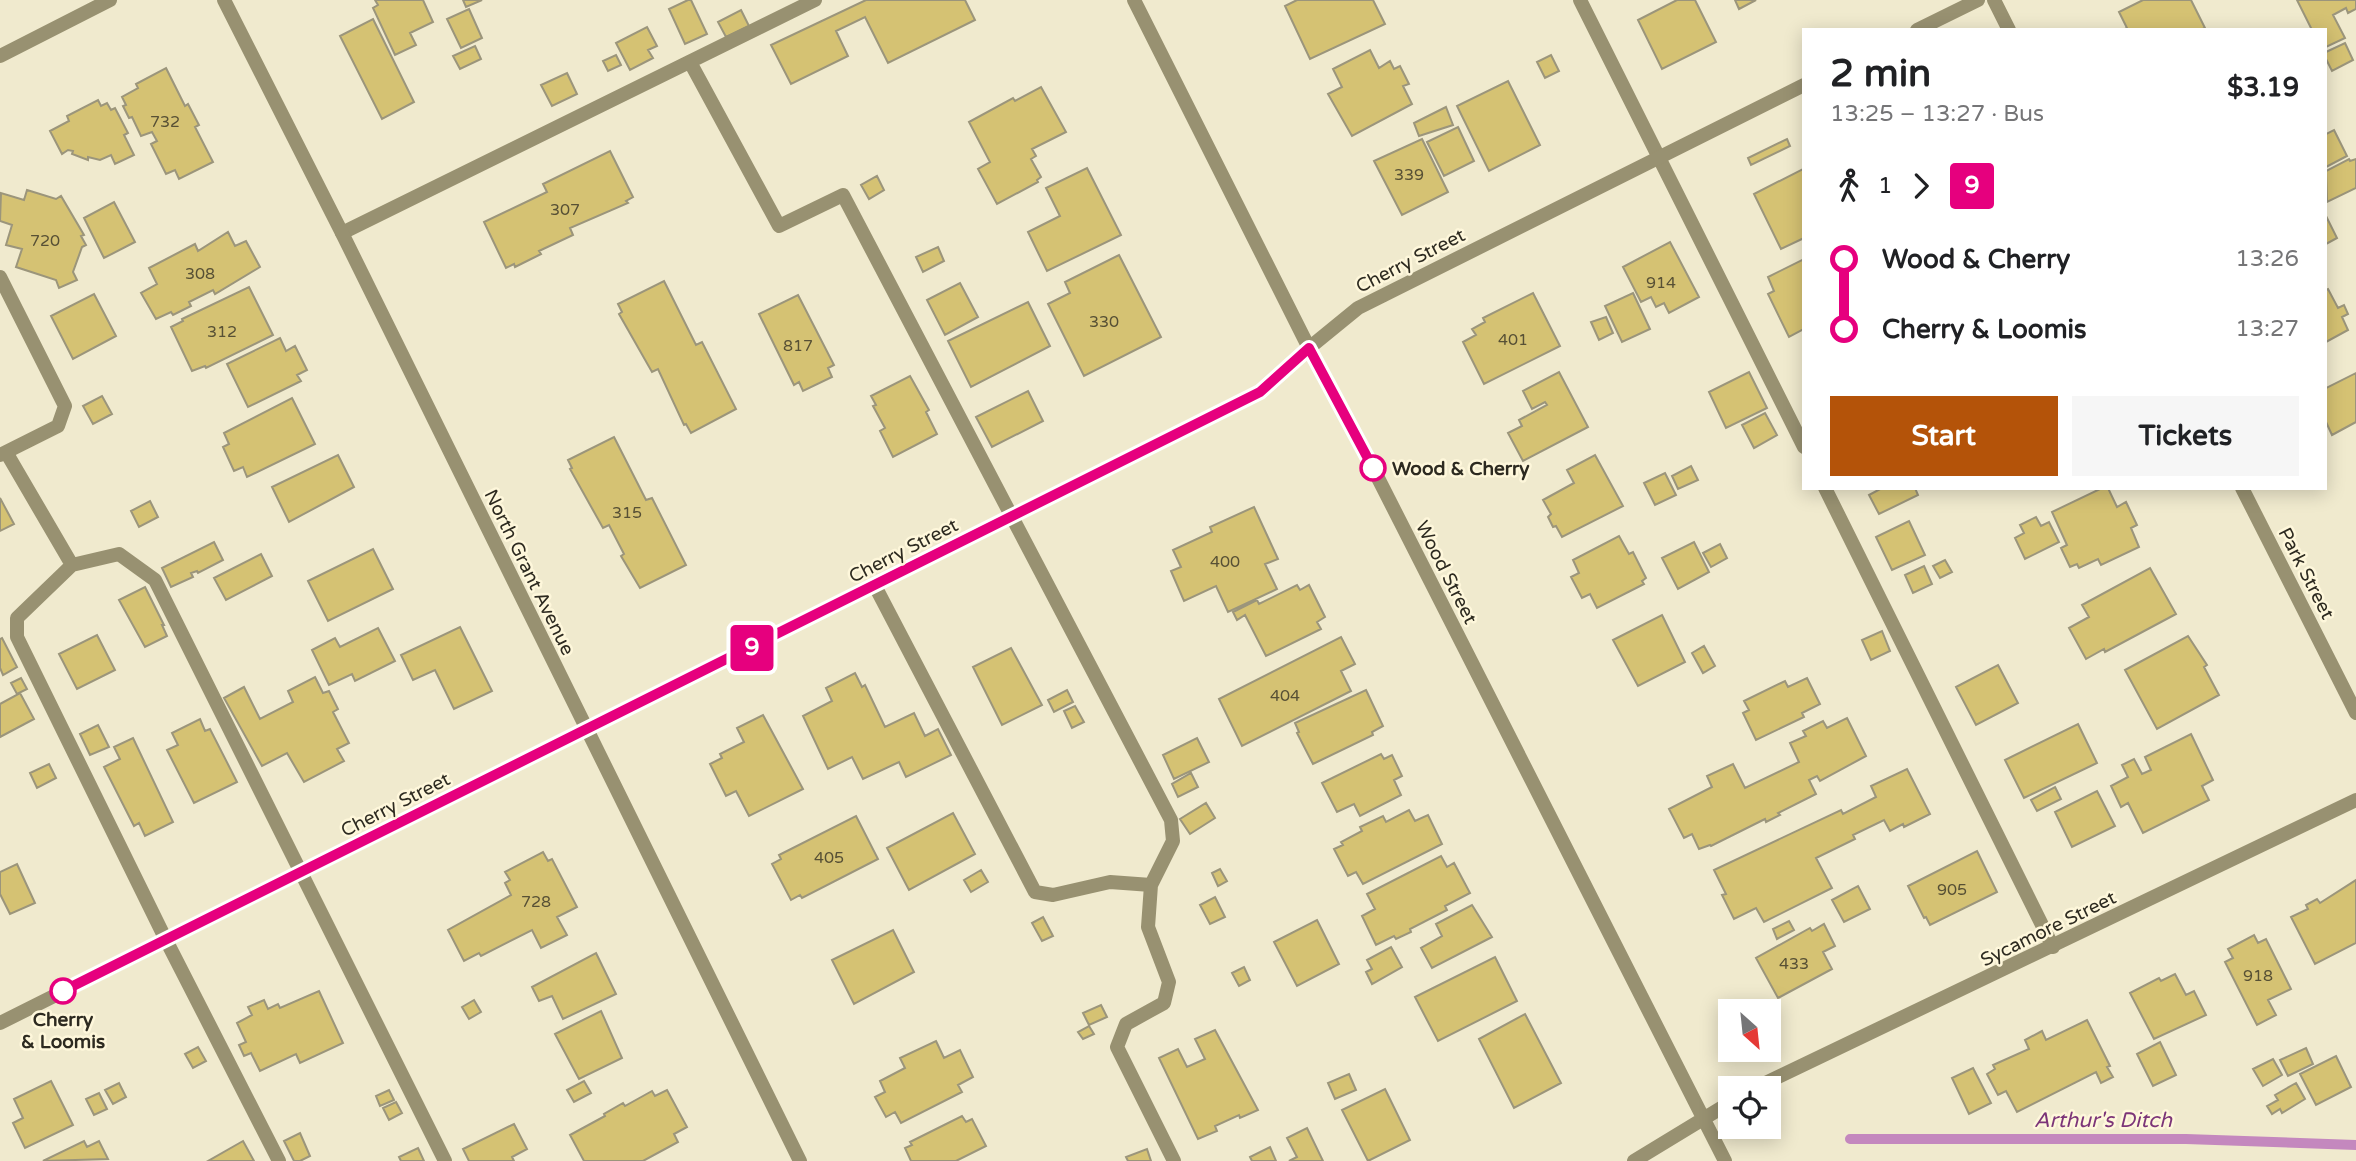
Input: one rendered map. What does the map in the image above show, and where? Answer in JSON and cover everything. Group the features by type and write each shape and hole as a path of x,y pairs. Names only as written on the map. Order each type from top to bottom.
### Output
{"street":[{"path":"0,56 110,0"},
{"name":"North Grant Avenue","path":"224,0 342,233 800,1161"},
{"path":"342,233 815,0"},
{"name":"Wood Street","path":"1134,0 1725,1161"},
{"path":"1580,0 1802,443"},
{"path":"1921,28 1978,0"},
{"path":"1994,0 2008,28"},
{"path":"690,62 779,226 843,195 1171,820 1173,841 1151,885 1148,927 1169,982 1164,1003 1126,1024 1117,1047 1174,1161"},
{"name":"Cherry Street","path":"0,1023 1260,392 1358,308 1802,86"},
{"path":"0,277 65,406 58,426 3,454 72,565"},
{"path":"1826,490 2053,947"},
{"name":"Park Street","path":"2243,490 2356,713"},
{"path":"278,1161 17,636 17,618 72,565 119,554 155,580 445,1161"},
{"path":"875,586 1035,892 1053,894 1110,882 1151,885"},
{"name":"Sycamore Street","path":"1780,1076 2356,800"},
{"path":"1634,1161 1718,1110"}],"building":[{"path":"375,0 423,0 433,22 410,33 416,45 395,55 373,8 378,5"},
{"path":"463,0 482,0 466,7"},
{"path":"691,0 707,34 685,44 669,9"},
{"path":"866,0 965,0 975,20 888,63 865,17 836,31 848,56 791,84 771,45"},
{"path":"1297,0 1373,0 1385,24 1310,59 1285,6"},
{"path":"1677,0 1695,0 1716,42 1662,69 1638,20"},
{"path":"1735,0 1756,0 1739,9"},
{"path":"2143,0 2191,0 2205,28 2127,28 2119,12"},
{"path":"2297,0 2356,0 2356,9 2348,13 2346,8 2333,15 2345,38 2327,47 2327,28 2311,28"},
{"path":"469,9 482,38 461,48 447,19"},
{"path":"741,10 749,26 726,37 718,22"},
{"path":"373,19 414,102 382,119 340,36"},
{"path":"647,27 657,46 648,50 653,58 630,70 616,43"},
{"path":"2345,43 2353,60 2332,71 2327,61 2327,52"},
{"path":"475,46 481,59 460,69 453,56"},
{"path":"1370,50 1379,68 1390,61 1394,69 1400,66 1409,84 1403,86 1412,104 1352,136 1328,94 1342,87 1333,69"},
{"path":"616,55 621,65 608,71 603,61"},
{"path":"1551,55 1559,71 1545,78 1537,62"},
{"path":"166,68 185,106 188,104 199,125 195,127 213,162 179,179 175,170 166,174 151,144 157,141 152,132 141,136 123,106 126,105 122,97 138,88 136,84"},
{"path":"567,73 577,94 552,106 541,85"},
{"path":"1508,81 1540,145 1489,171 1457,106"},
{"path":"1041,87 1066,132 1032,149 1036,156 1031,159 1041,177 1038,182 997,204 978,169 990,162 969,122 1013,98 1015,101"},
{"path":"98,100 101,106 107,103 111,110 115,108 128,133 124,135 134,155 115,164 111,155 100,160 88,157 88,160 72,154 73,151 68,150 62,154 50,131 69,121 67,116"},
{"path":"1446,107 1453,125 1419,136 1414,123"},
{"path":"1458,127 1474,161 1444,176 1427,142"},
{"path":"2334,130 2347,156 2327,166 2327,134"},
{"path":"1422,139 1448,192 1402,215 1374,161"},
{"path":"1787,139 1790,146 1751,165 1748,158"},
{"path":"610,151 633,197 626,201 628,203 570,228 573,235 539,251 541,254 515,267 514,264 506,268 484,222 547,192 543,184"},
{"path":"2349,159 2356,159 2356,188 2327,202 2327,170"},
{"path":"1087,168 1121,235 1047,271 1028,232 1060,216 1046,188"},
{"path":"1802,170 1802,239 1781,249 1754,194"},
{"path":"877,176 884,190 869,199 861,185"},
{"path":"27,190 56,199 61,196 84,235 81,236 86,245 82,247 73,272 77,280 59,288 56,280 16,267 22,249 6,245 12,225 0,221 1,193 24,200"},
{"path":"114,202 135,242 104,258 84,218"},
{"path":"2327,218 2337,238 2327,243"},
{"path":"228,232 235,246 246,241 260,267 215,294 213,290 189,302 191,306 173,315 171,312 156,319 141,293 157,284 149,268 195,244 198,251"},
{"path":"1670,242 1699,297 1669,313 1664,303 1656,307 1651,297 1641,302 1623,267"},
{"path":"938,247 944,261 923,272 916,257"},
{"path":"1119,255 1161,337 1084,376 1048,304 1070,293 1065,282"},
{"path":"1802,260 1802,330 1789,337 1768,294 1774,291 1768,277"},
{"path":"664,281 696,345 702,342 736,409 691,433 686,424 684,425 658,369 652,372 619,314 622,312 618,304"},
{"path":"960,283 978,317 945,335 927,300"},
{"path":"249,287 273,335 206,368 205,366 192,371 171,327"},
{"path":"2327,290 2338,308 2344,305 2348,314 2342,317 2348,330 2327,341"},
{"path":"1533,293 1560,346 1484,384 1463,342 1476,335 1472,329 1485,322 1483,318"},
{"path":"1633,293 1650,329 1622,342 1605,306"},
{"path":"94,294 116,336 73,359 51,316"},
{"path":"798,295 834,365 828,368 832,377 803,391 799,382 794,385 759,314"},
{"path":"1028,302 1050,346 971,387 948,341"},
{"path":"1606,317 1613,333 1599,340 1591,322"},
{"path":"280,338 286,351 295,346 307,370 297,375 301,381 248,407 227,364"},
{"path":"1559,372 1588,427 1523,461 1508,433 1522,426 1519,420 1547,405 1545,402 1532,409 1523,391"},
{"path":"1749,372 1767,408 1726,428 1709,392"},
{"path":"2356,373 2356,422 2332,435 2327,424 2327,388"},
{"path":"910,376 929,410 926,412 937,434 893,457 880,431 885,428 873,406 876,405 871,396"},
{"path":"1028,391 1043,421 992,447 976,417"},
{"path":"102,396 112,414 93,424 83,406"},
{"path":"292,398 315,444 247,477 243,467 234,471 223,447 229,444 224,433"},
{"path":"1765,413 1777,435 1754,448 1742,425"},
{"path":"614,437 646,500 652,498 686,565 640,588 621,556 624,554 609,525 603,528 570,469 572,468 568,460"},
{"path":"338,455 354,487 289,522 272,487"},
{"path":"1595,455 1623,506 1562,537 1556,526 1553,527 1548,517 1551,514 1543,500 1574,483 1567,470"},
{"path":"1691,466 1698,480 1678,489 1672,476"},
{"path":"1665,473 1676,495 1655,505 1644,483"},
{"path":"1878,490 1916,490 1918,495 1879,514 1869,495"},
{"path":"2098,490 2109,490 2117,507 2126,502 2137,525 2131,528 2139,547 2101,565 2098,559 2079,568 2077,564 2070,567 2061,548 2067,545 2052,512"},
{"path":"0,498 14,524 0,531"},
{"path":"150,501 158,517 139,527 131,511"},
{"path":"1254,507 1278,559 1265,564 1277,589 1228,612 1216,586 1184,601 1171,571 1181,567 1173,550 1212,532 1210,527"},
{"path":"2036,517 2041,526 2049,522 2059,542 2025,559 2015,538 2024,533 2020,525"},
{"path":"1909,521 1925,555 1892,570 1876,537"},
{"path":"1619,536 1629,554 1633,552 1646,578 1642,581 1644,584 1597,608 1590,594 1582,598 1571,577 1579,573 1573,560"},
{"path":"214,542 223,560 198,573 191,573 193,577 171,587 162,568"},
{"path":"1694,542 1709,572 1678,589 1662,558"},
{"path":"1720,544 1727,558 1711,567 1703,553"},
{"path":"373,549 393,589 328,621 308,581"},
{"path":"261,554 272,576 226,600 214,578"},
{"path":"1945,560 1952,572 1940,578 1933,566"},
{"path":"1924,566 1932,584 1913,593 1905,575"},
{"path":"2150,568 2176,614 2105,652 2104,649 2086,659 2069,628 2089,617 2082,605"},
{"path":"1297,585 1300,590 1309,585 1325,617 1317,622 1321,629 1266,656 1245,615 1237,620 1233,612 1257,600 1259,604"},
{"path":"145,587 167,636 145,647 119,600"},
{"path":"1662,615 1685,662 1638,686 1613,640"},
{"path":"460,627 492,691 454,709 435,670 413,680 401,655"},
{"path":"378,628 395,661 355,681 352,674 329,685 312,650 335,638 340,647"},
{"path":"1882,631 1890,651 1871,660 1862,640"},
{"path":"97,635 115,670 77,689 59,654"},
{"path":"2188,636 2207,665 2204,667 2219,695 2157,729 2125,670"},
{"path":"1341,637 1355,664 1341,671 1351,691 1242,746 1219,699"},
{"path":"2,638 17,667 3,675 0,668"},
{"path":"1704,646 1715,666 1703,673 1692,653"},
{"path":"1011,648 1042,705 1002,725 973,667"},
{"path":"1998,665 2018,703 1976,725 1956,687"},
{"path":"855,673 862,687 865,685 885,727 914,713 925,736 938,729 951,755 906,777 899,762 863,779 852,757 828,769 803,716 832,701 826,688"},
{"path":"315,677 323,693 329,691 338,709 333,712 349,743 337,749 344,761 304,782 287,753 262,766 224,698 244,687 260,719 293,702 288,691"},
{"path":"21,678 27,689 17,694 11,683"},
{"path":"1807,678 1820,704 1802,713 1804,717 1756,740 1743,713 1749,710 1744,701 1785,681 1788,687"},
{"path":"1067,690 1073,702 1054,712 1048,700"},
{"path":"1366,690 1383,726 1372,732 1373,735 1313,764 1297,733 1299,732 1295,723"},
{"path":"20,693 34,719 0,737 0,704"},
{"path":"1075,706 1084,722 1072,728 1064,711"},
{"path":"763,715 803,789 749,816 736,791 726,796 710,764 722,758 720,754 744,742 737,728"},
{"path":"1847,718 1866,756 1820,781 1817,776 1809,780 1816,794 1766,822 1765,819 1711,846 1699,849 1692,834 1684,838 1669,809 1712,787 1707,776 1733,764 1745,788 1799,762 1790,743 1806,736 1803,731 1823,721 1827,728"},
{"path":"200,719 205,731 210,729 237,782 194,803 167,750 178,745 172,733"},
{"path":"2078,724 2097,763 2024,798 2005,760"},
{"path":"98,725 109,747 90,755 80,734"},
{"path":"2191,734 2213,780 2202,786 2209,800 2143,833 2128,803 2121,807 2111,786 2128,777 2122,765 2134,759 2142,774 2151,770 2145,757"},
{"path":"133,738 173,822 145,836 139,823 134,826 104,767 120,759 114,747"},
{"path":"1197,738 1209,762 1174,779 1163,755"},
{"path":"1381,754 1384,759 1392,755 1402,776 1394,780 1401,795 1360,816 1354,804 1337,812 1322,783"},
{"path":"49,764 56,778 37,788 30,773"},
{"path":"1907,769 1930,814 1890,831 1884,820 1853,835 1855,839 1816,858 1832,888 1764,922 1756,908 1734,919 1714,870 1841,810 1843,814 1876,797 1871,786"},
{"path":"1191,773 1198,787 1178,797 1172,784"},
{"path":"2055,787 2061,799 2037,811 2031,800"},
{"path":"2097,791 2115,826 2072,847 2055,812"},
{"path":"1206,803 1215,818 1190,834 1180,819"},
{"path":"1409,810 1415,821 1428,815 1442,844 1363,884 1356,872 1348,876 1334,849 1343,845 1341,842 1362,831 1360,827 1383,816 1386,822"},
{"path":"953,813 975,854 909,890 887,848"},
{"path":"856,816 878,859 802,898 800,895 791,900 772,864 781,859 779,855"},
{"path":"1977,851 1997,892 1930,925 1908,886"},
{"path":"543,852 548,861 552,859 577,907 557,917 567,935 541,948 532,930 481,956 479,953 464,961 448,930 511,895 505,883 510,880 505,872"},
{"path":"1441,856 1447,867 1454,863 1470,893 1445,906 1447,910 1410,929 1411,932 1396,939 1394,936 1376,945 1362,916 1375,909 1367,894"},
{"path":"17,864 35,903 10,914 0,894 0,872"},
{"path":"1220,869 1227,881 1218,886 1212,873"},
{"path":"981,870 988,882 971,892 964,880"},
{"path":"2356,880 2356,943 2315,964 2291,917 2308,909 2306,905 2317,899 2320,903"},
{"path":"1858,886 1870,909 1844,922 1832,900"},
{"path":"1215,897 1225,917 1210,924 1200,905"},
{"path":"1472,905 1492,937 1432,968 1421,948 1442,936 1436,924"},
{"path":"1043,917 1053,936 1042,941 1032,923"},
{"path":"1317,920 1339,964 1297,986 1274,942"},
{"path":"1789,921 1794,930 1777,939 1773,929"},
{"path":"1824,924 1835,946 1823,952 1832,969 1778,998 1756,958 1810,928 1812,931"},
{"path":"893,930 914,972 854,1004 832,960"},
{"path":"2254,935 2258,943 2266,939 2291,989 2268,1000 2276,1015 2257,1025 2225,962 2233,958 2228,949"},
{"path":"1391,947 1402,967 1372,984 1366,972 1372,969 1367,960"},
{"path":"596,953 616,994 563,1019 552,996 539,1001 532,987"},
{"path":"1495,957 1517,1001 1438,1041 1415,997"},
{"path":"1244,967 1250,980 1239,986 1232,973"},
{"path":"2175,974 2186,995 2194,991 2206,1015 2154,1039 2130,993 2159,978 2161,981"},
{"path":"319,991 343,1043 300,1063 296,1054 260,1071 251,1053 244,1056 239,1045 246,1042 237,1023 252,1015 248,1007 264,1000 268,1009 278,1004 280,1008"},
{"path":"474,1000 481,1012 469,1019 462,1007"},
{"path":"1101,1005 1107,1017 1089,1025 1083,1013"},
{"path":"601,1011 622,1058 579,1079 555,1034"},
{"path":"1525,1014 1561,1083 1514,1108 1479,1039"},
{"path":"2087,1020 2113,1077 2101,1083 2096,1072 2017,1112 2006,1091 1998,1095 1987,1074 1995,1069 1993,1065 2029,1049 2025,1040 2042,1031 2046,1040"},
{"path":"1089,1026 1094,1034 1083,1039 1078,1032"},
{"path":"1215,1030 1258,1110 1215,1126 1217,1131 1198,1139 1159,1058 1178,1049 1187,1067 1205,1059 1195,1039"},
{"path":"936,1041 944,1058 960,1050 973,1077 958,1085 962,1092 901,1123 895,1112 886,1117 875,1097 885,1092 880,1081 905,1068 900,1058"},
{"path":"2160,1042 2176,1075 2153,1086 2137,1054"},
{"path":"198,1047 206,1061 193,1068 185,1054"},
{"path":"2306,1048 2313,1064 2288,1076 2280,1060"},
{"path":"2336,1056 2351,1087 2316,1105 2300,1074"},
{"path":"2273,1059 2282,1075 2263,1086 2253,1069"},
{"path":"1973,1068 1991,1103 1969,1114 1952,1078"},
{"path":"1349,1074 1356,1090 1335,1099 1328,1083"},
{"path":"51,1081 73,1125 25,1148 13,1123 23,1118 14,1099"},
{"path":"584,1081 591,1093 574,1102 567,1090"},
{"path":"119,1083 126,1097 113,1104 105,1090"},
{"path":"2296,1083 2305,1099 2282,1113 2280,1109 2272,1114 2267,1106 2278,1100 2275,1095"},
{"path":"1385,1089 1410,1140 1368,1161 1342,1110"},
{"path":"389,1090 394,1100 380,1106 376,1096"},
{"path":"667,1090 687,1127 674,1134 678,1142 643,1161 584,1161 570,1135 623,1103 625,1106 652,1091 655,1096"},
{"path":"99,1093 107,1109 94,1115 86,1099"},
{"path":"396,1102 402,1113 389,1120 383,1108"},
{"path":"962,1116 966,1122 972,1119 986,1146 956,1161 911,1161 905,1148 912,1145 910,1142"},
{"path":"514,1124 527,1149 512,1157 514,1161 469,1161 463,1149"},
{"path":"1307,1128 1323,1161 1289,1161 1297,1157 1287,1138"},
{"path":"300,1133 310,1156 294,1161 284,1141"},
{"path":"84,1141 87,1147 99,1141 108,1159 43,1161"},
{"path":"243,1141 254,1161 208,1161"},
{"path":"1270,1147 1276,1161 1252,1161 1250,1157"},
{"path":"418,1148 424,1161 401,1161 399,1157"},
{"path":"1147,1149 1151,1161 1128,1161 1126,1157"}],"waterway":[{"name":"Arthur's Ditch","path":"1850,1139 2186,1139 2356,1145"}],"bus line":[{"name":"9","path":"63,991 1260,392 1309,348 1373,468"}],"place":[{"name":"Wood & Cherry","path":"1373,468"},
{"name":"Cherry & Loomis","path":"63,991"}]}
